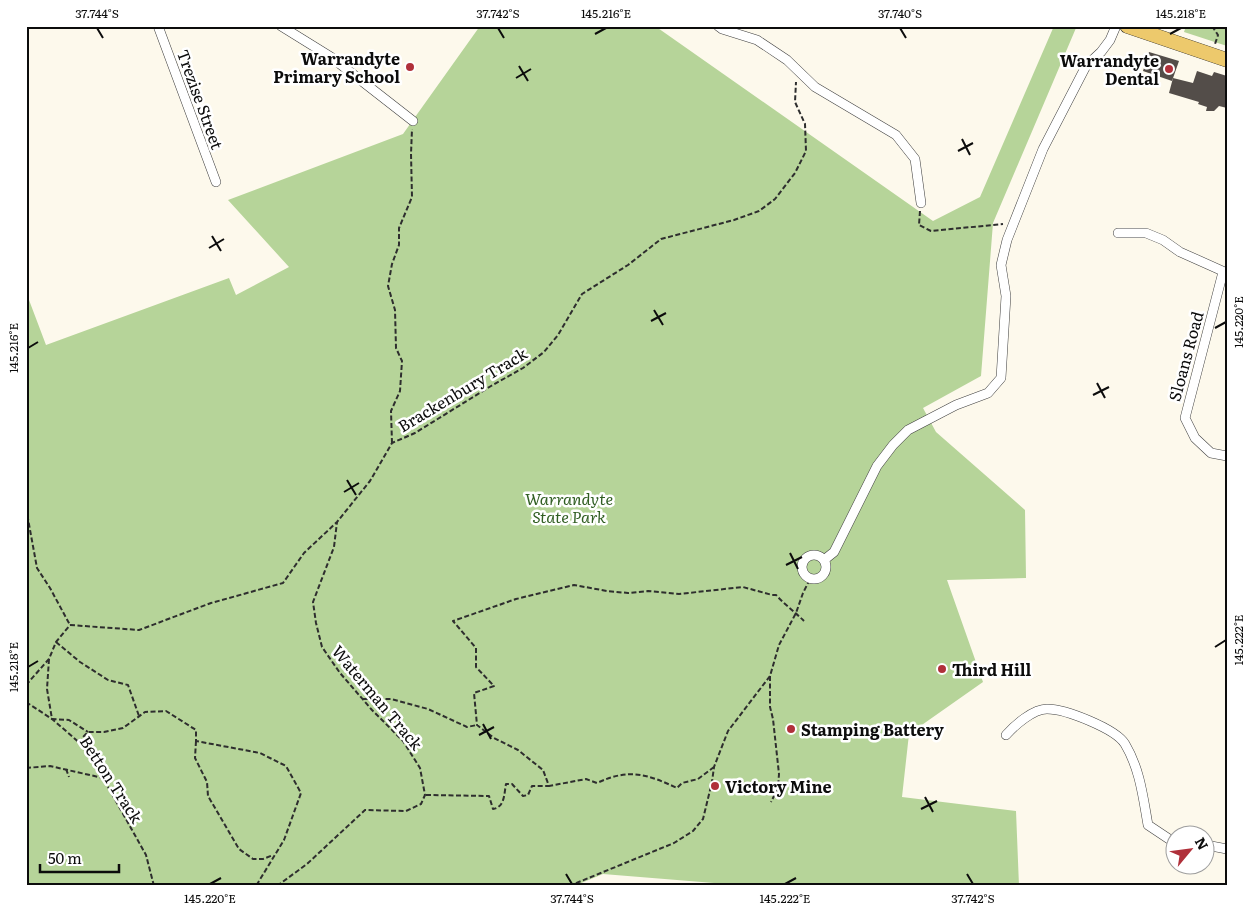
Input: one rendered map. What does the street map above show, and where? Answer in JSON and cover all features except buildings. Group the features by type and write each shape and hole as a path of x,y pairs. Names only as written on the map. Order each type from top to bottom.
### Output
{"main road":[{"path":"1127,26 1227,60"}],"street":[{"name":"Trezise Street","path":"158,26 216,182"},
{"path":"281,26 331,57 413,121"},
{"path":"718,26 757,40 787,60 815,87 896,135 915,159 920,203"},
{"path":"824,560 834,552 878,466 892,445 908,430 988,392 1001,378 1006,296 1001,265 1007,240 1043,149 1086,66 1101,52 1110,40 1116,26"},
{"path":"1118,233 1146,233 1163,240 1180,252 1225,272"},
{"name":"Sloans Road","path":"1225,272 1184,418 1195,438 1211,453 1227,456"},
{"path":"813,555 821,557 826,568 824,575 818,579 810,579 806,578 801,566 805,558 813,555"},
{"path":"1006,735 1020,721 1046,709 1074,714 1100,725 1124,742 1138,770 1148,825 1166,837"}],"path":[{"path":"1212,26 1218,35 1214,45"},
{"name":"Brackenbury Track","path":"70,625 139,630 211,603 283,582 304,553 337,522 370,481 392,443 415,433 530,363 544,352 558,335 582,294 628,265 661,239 734,220 759,211 775,199 795,173 806,151 805,124 795,102 797,70"},
{"path":"392,443 391,411 400,391 402,361 396,348 395,310 388,286 392,264 399,245 399,228 412,197 411,154 413,121"},
{"path":"920,203 919,225 931,232 1013,222"},
{"path":"26,508 37,568 70,625 56,642 49,659 47,689 52,719 69,720 88,732 104,732 123,728 145,712 166,711 196,730 195,758 207,782 208,796 239,848 253,859 263,859 274,855"},
{"name":"Waterman Track","path":"337,522 334,546 313,602 322,647 340,673 403,741 420,768 425,795"},
{"path":"771,802 778,788 779,774 770,706 770,676 779,645 796,613 810,579"},
{"path":"548,786 543,770 518,750 494,738 477,725 474,693 494,686 476,668 476,648 453,621 516,599 574,585 628,593 648,591 679,594 743,587 776,595 804,622"},
{"path":"56,642 80,662 108,680 128,685 139,716"},
{"path":"26,685 49,659"},
{"path":"569,886 674,844 693,831 702,819 714,767 728,731 770,676"},
{"path":"363,699 390,699 428,709 467,727 477,725"},
{"name":"Betton Track","path":"26,702 52,719 81,744 103,778 146,855 154,886"},
{"path":"81,744 83,737 88,732"},
{"path":"196,741 260,753 286,766 301,793 284,840 256,886"},
{"path":"26,768 50,766 103,778"},
{"path":"277,886 307,864 365,810 406,811 421,804 425,795 489,796 493,808 498,808 502,804 506,784 512,784 523,796 528,795 532,786 548,786 586,779 597,783 613,776 643,775 677,788 682,782 698,779 714,767"},
{"path":"66,769 69,778"}],"green space":[{"name":"Warrandyte State Park","path":"480,26 655,26 933,221 980,197 1054,26 1072,26 1076,28 993,223 981,376 923,408 936,432 1025,510 1026,578 947,580 983,682 909,734 902,797 1016,811 1019,886 751,886 603,874 574,886 26,886 26,292 46,345 229,278 236,295 289,267 228,200 403,134"},
{"path":"1186,26 1227,26 1227,46 1184,32"}],"place":[{"name":"Warrandyte Primary School","path":"410,67"},
{"name":"Warrandyte Dental","path":"1169,69"},
{"name":"Third Hill","path":"942,669"},
{"name":"Stamping Battery","path":"791,729"},
{"name":"Victory Mine","path":"715,786"}]}
